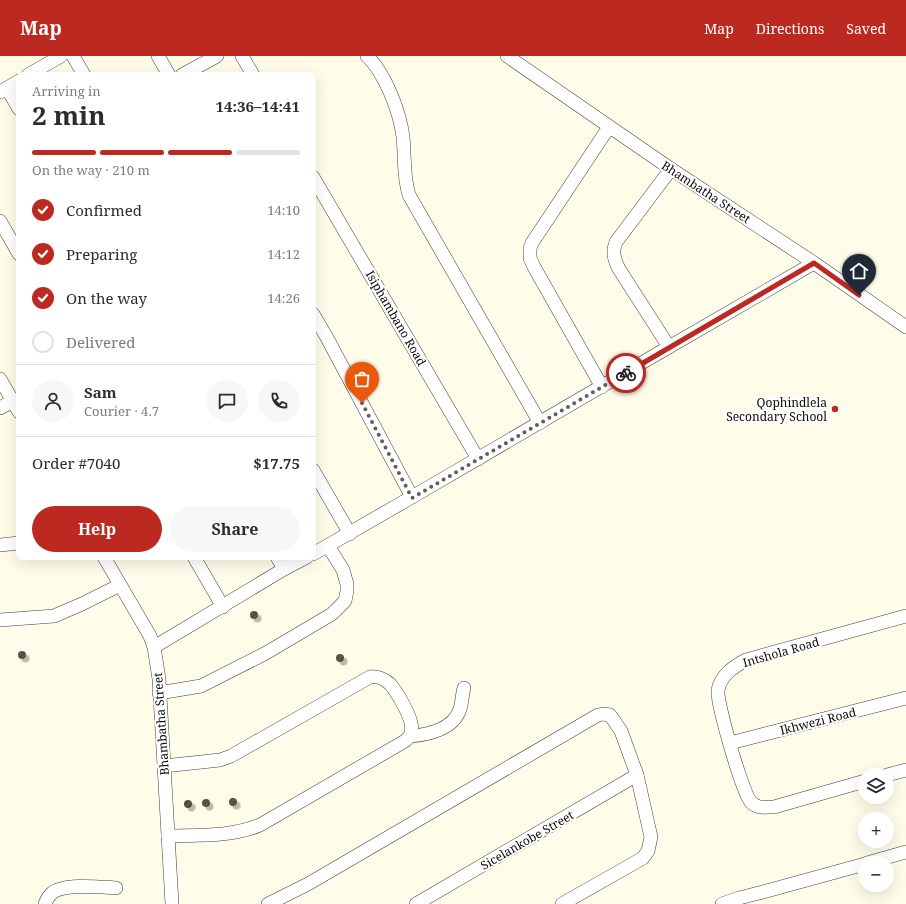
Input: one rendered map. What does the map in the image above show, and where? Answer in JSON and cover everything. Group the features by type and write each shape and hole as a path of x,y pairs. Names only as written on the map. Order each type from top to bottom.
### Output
{"street":[{"path":"33,72 61,56"},
{"path":"73,56 82,72"},
{"path":"158,56 168,72"},
{"path":"188,72 217,56"},
{"path":"242,56 251,72"},
{"path":"367,56 384,78 401,128 405,176 409,195 540,423"},
{"name":"Bhambatha Street","path":"507,56 671,169 814,263 906,327"},
{"path":"16,83 4,90 16,105"},
{"path":"602,387 534,268 530,253 532,243 609,126"},
{"path":"669,347 619,268 615,261 613,252 616,242 671,169"},
{"name":"Isiphambano Road","path":"316,182 478,459"},
{"path":"0,221 16,249"},
{"path":"316,552 412,498 814,263"},
{"path":"316,319 412,498"},
{"path":"0,379 16,406 0,408"},
{"path":"316,475 350,534"},
{"path":"0,546 16,543"},
{"path":"159,693 201,686 266,653 332,614 345,601 347,584 343,570 328,546"},
{"name":"Bhambatha Street","path":"106,560 150,636 154,647 159,693 172,904"},
{"path":"196,560 223,606"},
{"path":"279,560 284,569"},
{"path":"154,647 301,560"},
{"path":"0,620 54,616 120,585"},
{"name":"Intshola Road","path":"858,783 774,807 764,808 755,806 748,798 730,743 718,700 718,692 723,678 728,672 736,665 746,660 906,616"},
{"path":"164,766 220,760 231,756 363,680 374,677 382,678 390,684 399,698 412,727 410,736 405,741 253,828 232,833 168,836"},
{"path":"410,736 432,733 450,723 460,710 464,688"},
{"name":"Ikhwezi Road","path":"730,743 906,698"},
{"path":"268,904 308,884 598,715 607,714 612,717 620,731 637,775 651,837 650,848 642,858 562,904"},
{"path":"894,773 906,770"},
{"name":"Sicelankobe Street","path":"416,904 637,775"},
{"path":"891,856 906,852"},
{"path":"722,904 858,865"},
{"path":"45,904 52,893 62,888 116,888"}],"building":[{"path":"254,611 257,612 257,618 254,619 251,618 250,615 251,612"},
{"path":"22,651 25,652 25,658 22,659 19,658 18,655 19,652"},
{"path":"340,654 343,655 343,661 340,662 337,661 336,658 337,655"},
{"path":"233,798 236,799 236,805 233,806 230,805 229,802 230,799"},
{"path":"206,799 209,800 209,806 206,807 203,806 202,803 203,800"},
{"path":"188,800 191,801 191,807 188,808 185,807 184,804 185,801"}],"way so far":[{"path":"362,403 412,498 626,373"}],"place":[{"name":"Qophindlela Secondary School","path":"835,409"}],"route":[{"path":"626,373 814,263 859,295"}]}
